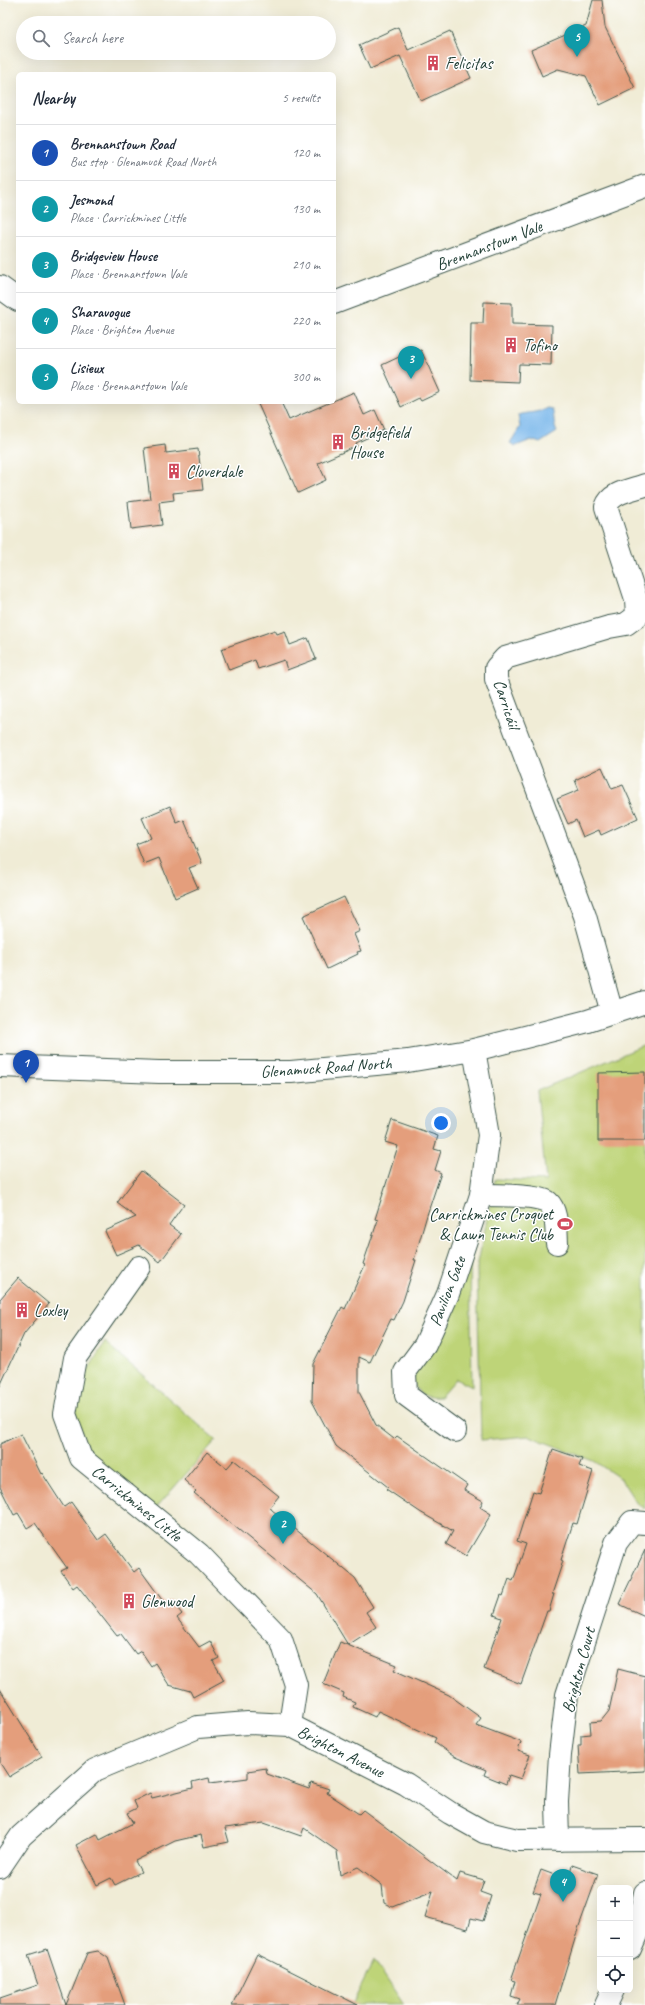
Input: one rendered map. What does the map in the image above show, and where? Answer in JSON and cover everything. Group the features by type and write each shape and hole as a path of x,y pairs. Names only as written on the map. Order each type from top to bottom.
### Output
{"street":[{"name":"Brennanstown Vale","path":"336,303 645,186"},
{"path":"0,287 16,299"},
{"name":"Carricáil","path":"612,1013 585,916 496,679 496,668 505,658 609,627 626,624 637,616 636,599 606,507 608,500 617,494 645,485"},
{"name":"Glenamuck Road North","path":"0,1066 159,1072 291,1072 408,1061 474,1050 588,1021 645,1002"},
{"name":"Pavilion Gate","path":"455,1431 406,1395 405,1372 425,1345 445,1300 481,1195 489,1135 474,1050"},
{"path":"481,1195 526,1197 543,1199 548,1202 555,1216 557,1243"},
{"name":"Carrickmines Little","path":"139,1268 75,1358 65,1414 81,1458 199,1554 281,1639 296,1685 290,1725"},
{"name":"Brighton Court","path":"558,1840 557,1802 560,1755 567,1695 616,1544 632,1522 645,1523"},
{"name":"Brighton Avenue","path":"0,1867 21,1836 95,1770 198,1727 248,1723 290,1725 406,1784 450,1813 484,1832 517,1840 645,1839"},
{"path":"633,1942 636,1935 645,1893"},
{"path":"606,2005 612,1993"}],"green space":[{"name":"Carrickmines Croquet & Lawn Tennis Club","path":"645,1045 645,1509 637,1504 621,1479 594,1461 529,1436 481,1440 477,1268 495,1179 546,1181 537,1091"},
{"path":"470,1259 472,1387 456,1379 440,1397 425,1396 415,1387 412,1377 449,1325"},
{"path":"105,1342 216,1440 155,1509 96,1460 87,1448 75,1412 86,1373"},
{"path":"374,1960 404,2005 352,2005"}],"water":[{"path":"547,408 552,409 557,432 540,443 531,440 516,446 510,443 520,427 518,415 537,412"}],"building":[{"path":"593,0 602,0 605,27 635,88 600,105 586,76 558,69 542,76 531,50 586,26"},
{"name":"Felicitas","path":"398,27 408,50 450,31 471,78 421,101 400,56 370,69 359,45"},
{"name":"Tofino","path":"484,302 512,303 512,324 552,325 551,365 519,364 518,382 470,380 471,323 483,323"},
{"path":"416,349 417,351 421,350 440,392 421,401 419,398 401,407 382,365"},
{"name":"Bridgefield House","path":"354,392 364,415 375,410 384,430 356,443 357,446 318,463 326,480 298,493 258,404 282,404 289,420 326,404 336,404 336,400"},
{"name":"Cloverdale","path":"165,445 166,453 198,449 203,490 173,493 174,500 159,502 162,525 131,529 128,502 150,499 144,448"},
{"path":"275,630 277,634 285,631 290,645 308,638 316,659 287,670 284,660 258,669 255,660 229,670 221,649"},
{"path":"602,767 612,789 623,785 638,818 601,835 599,830 583,837 576,820 568,824 557,799 579,790 575,780"},
{"path":"170,806 177,823 184,820 202,863 189,868 198,888 175,898 159,858 144,864 136,844 151,838 142,818"},
{"path":"344,897 360,931 354,934 361,951 357,952 358,954 327,969 303,916"},
{"path":"645,1072 645,1141 598,1141 598,1073"},
{"path":"392,1120 438,1136 434,1149 441,1151 435,1170 441,1173 427,1215 414,1260 416,1260 403,1301 394,1320 391,1319 370,1362 359,1357 359,1392 376,1425 394,1439 397,1436 467,1485 464,1490 483,1501 480,1507 491,1514 466,1556 446,1544 453,1531 420,1512 386,1489 388,1487 336,1446 312,1401 313,1364 342,1307 345,1309 365,1265 363,1264 378,1220 375,1219 398,1146 385,1142"},
{"path":"141,1171 184,1204 169,1225 181,1234 160,1262 139,1245 116,1255 105,1231 136,1217 117,1203"},
{"name":"Loxley","path":"18,1278 49,1304 24,1334 0,1386 0,1299"},
{"path":"21,1434 41,1474 42,1473 64,1507 71,1502 98,1540 106,1534 134,1572 139,1568 165,1604 171,1600 182,1614 177,1618 199,1647 210,1641 219,1658 213,1661 224,1680 193,1697 190,1691 169,1685 155,1663 151,1666 141,1651 136,1654 121,1634 117,1636 77,1585 73,1588 61,1571 67,1568 35,1523 27,1528 18,1513 14,1515 0,1487 0,1444"},
{"path":"553,1449 582,1459 579,1466 593,1471 577,1524 573,1523 561,1560 563,1561 552,1594 554,1594 549,1611 547,1611 521,1684 484,1669 502,1618 494,1615 501,1595 503,1596 509,1579 513,1581 526,1544 517,1541 533,1491 539,1493"},
{"path":"207,1452 227,1468 234,1460 279,1496 270,1507 272,1510 355,1578 373,1607 366,1612 376,1627 348,1645 317,1594 194,1493 196,1491 184,1480"},
{"path":"645,1550 645,1616 619,1604"},
{"path":"340,1642 397,1665 394,1670 449,1695 481,1718 476,1725 521,1742 518,1751 530,1755 521,1779 509,1775 506,1784 484,1775 486,1770 453,1756 434,1742 436,1738 378,1711 375,1717 353,1707 355,1702 343,1697 344,1693 323,1684"},
{"path":"618,1669 645,1676 645,1771 580,1774 578,1745 581,1745 581,1735 591,1734 590,1722 601,1721 609,1711"},
{"path":"0,1689 42,1757 9,1777 0,1763"},
{"path":"266,1768 267,1774 309,1789 311,1783 329,1789 327,1793 359,1814 363,1810 457,1881 460,1873 484,1880 480,1892 491,1896 483,1921 471,1918 468,1929 425,1917 433,1891 392,1907 384,1903 382,1885 358,1867 340,1875 337,1851 304,1828 301,1836 264,1823 225,1828 229,1842 204,1847 201,1835 175,1841 135,1861 141,1872 115,1885 111,1878 97,1885 76,1845 97,1834 100,1840 133,1823 127,1813 137,1808 134,1801 150,1793 152,1798 193,1788 192,1782 209,1778 210,1783 248,1778 248,1771"},
{"path":"572,1865 598,1874 578,1929 555,2005 517,2005 520,1999 511,1996 515,1981 511,1980 541,1894 533,1892 541,1870 568,1880"},
{"path":"47,1949 66,2005 0,2005 0,1998 38,1985 28,1955"},
{"path":"98,1951 108,1958 125,2005 66,2005 87,1953"},
{"path":"257,1954 358,2005 232,2005"}],"place":[{"name":"Lisieux","path":"577,57"},
{"name":"Felicitas","path":"433,63"},
{"name":"Tofino","path":"511,345"},
{"name":"Bridgeview House","path":"411,379"},
{"name":"Bridgefield House","path":"338,442"},
{"name":"Cloverdale","path":"174,471"},
{"name":"Brennanstown Road","path":"26,1083"},
{"name":"Carrickmines Croquet & Lawn Tennis Club","path":"565,1224"},
{"name":"Loxley","path":"22,1310"},
{"name":"Jesmond","path":"283,1544"},
{"name":"Glenwood","path":"129,1601"},
{"name":"Sharavogue","path":"563,1902"}]}
